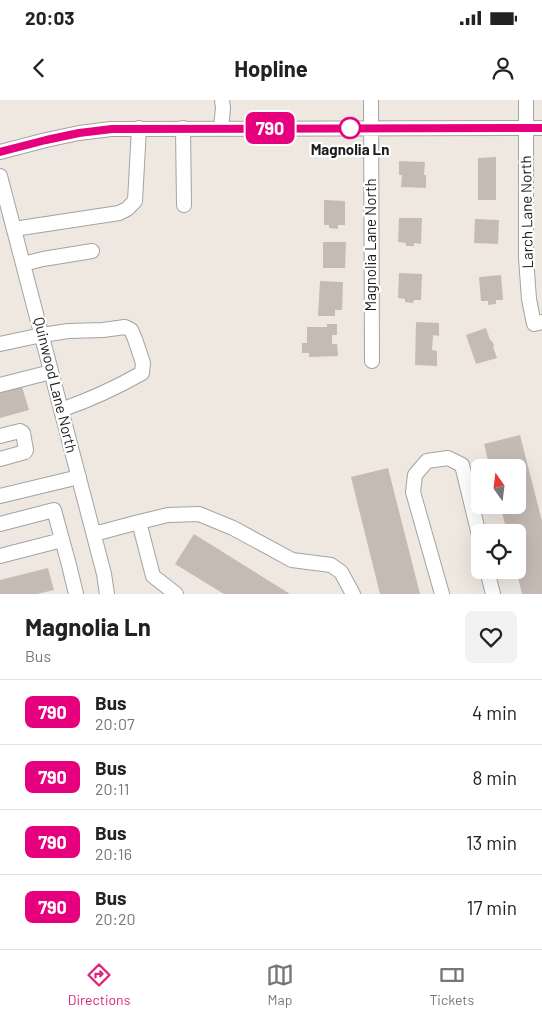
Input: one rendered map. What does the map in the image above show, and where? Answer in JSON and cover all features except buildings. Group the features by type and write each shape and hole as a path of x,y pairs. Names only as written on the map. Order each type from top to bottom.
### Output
{"street":[{"path":"221,128 222,100"},
{"name":"Magnolia Lane North","path":"371,100 372,361"},
{"name":"Larch Lane North","path":"526,100 526,258 529,300 538,323"},
{"path":"14,229 119,213 127,208 134,201 139,128"},
{"path":"183,128 184,204"},
{"path":"0,152 79,133 112,129 542,128"},
{"name":"Quinwood Lane North","path":"0,176 94,534 107,594"},
{"path":"23,264 92,251"},
{"path":"0,344 68,331 126,327 131,330 143,363 142,373 85,402 61,410"},
{"path":"0,385 51,372"},
{"path":"0,436 20,431 23,433 26,450 25,452 0,459"},
{"path":"442,594 413,492 415,474 427,461 448,458 462,465 476,524"},
{"path":"0,496 79,477"},
{"path":"0,524 54,510 76,594"},
{"path":"94,534 168,515 198,514 232,528 292,560 331,565 341,572 353,594"},
{"path":"139,522 153,576 176,594"},
{"path":"0,556 62,540"},
{"path":"489,579 493,594"}],"bus line":[{"name":"790","path":"0,152 79,133 112,129 542,128"}],"place":[{"name":"Magnolia Ln","path":"350,128"}]}
